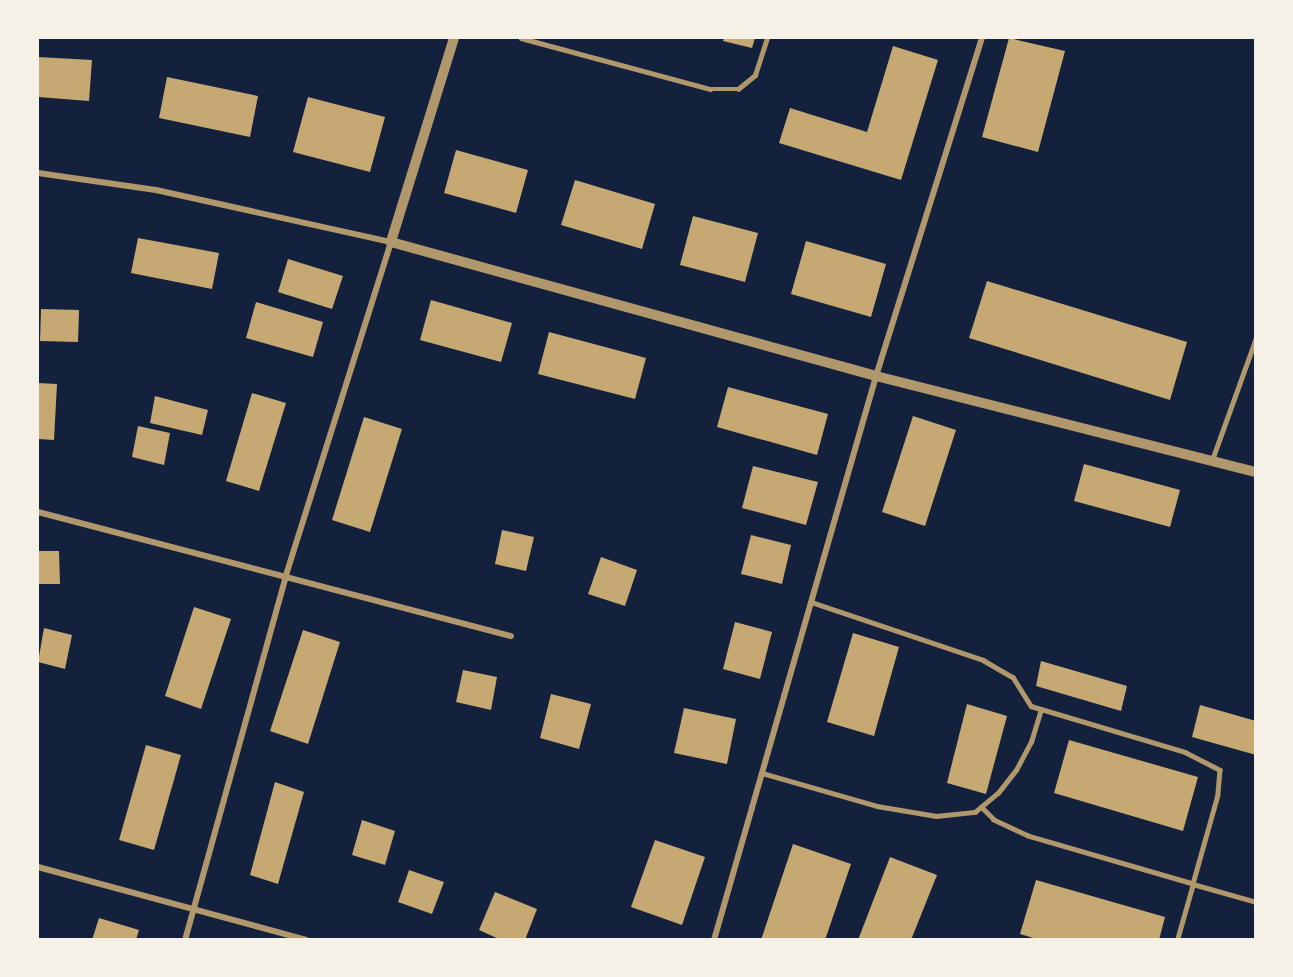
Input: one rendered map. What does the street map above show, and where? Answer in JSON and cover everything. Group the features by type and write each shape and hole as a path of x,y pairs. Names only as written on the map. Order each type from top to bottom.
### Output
{"street":[{"path":"185,939 286,576 454,38"},
{"path":"714,939 876,375 982,38"},
{"path":"38,173 156,190 391,242 876,375 1256,472"},
{"path":"38,512 511,636"},
{"path":"38,867 306,939"}],"lane":[{"path":"521,38 710,89 738,89 755,75 767,38"},
{"path":"1212,460 1256,338"},
{"path":"811,602 983,660 1013,677 1031,706 1185,752 1220,770 1218,795 1177,939"},
{"path":"762,773 877,806 936,816 975,812 1017,770 1031,742 1041,709"},
{"path":"981,807 994,820 1028,836 1256,902"}],"building":[{"path":"724,38 755,38 752,48 723,41"},
{"path":"1009,38 1065,51 1038,152 982,137"},
{"path":"893,46 938,60 901,180 779,143 790,108 867,132"},
{"path":"38,57 92,60 89,101 38,97"},
{"path":"167,77 258,96 250,137 159,118"},
{"path":"308,97 385,117 370,172 293,152"},
{"path":"456,150 528,170 516,213 444,193"},
{"path":"575,180 655,204 642,249 561,225"},
{"path":"693,216 758,233 745,282 680,265"},
{"path":"138,238 219,253 212,289 131,273"},
{"path":"806,241 886,264 871,317 791,294"},
{"path":"288,259 343,276 332,309 278,292"},
{"path":"987,281 1187,342 1170,400 969,338"},
{"path":"431,300 512,323 501,362 420,340"},
{"path":"256,302 323,322 313,357 246,338"},
{"path":"41,309 79,310 78,342 40,341"},
{"path":"549,332 646,358 635,399 538,374"},
{"path":"38,383 57,384 54,440 38,439"},
{"path":"728,387 828,414 817,455 717,427"},
{"path":"252,393 286,403 259,491 226,481"},
{"path":"155,396 208,410 202,435 150,423"},
{"path":"913,416 956,430 925,526 882,512"},
{"path":"364,417 402,429 370,532 332,520"},
{"path":"138,426 170,433 164,465 132,457"},
{"path":"1084,464 1180,490 1170,527 1074,501"},
{"path":"753,466 818,482 806,525 742,508"},
{"path":"502,530 534,537 526,571 495,564"},
{"path":"751,535 791,545 782,584 741,574"},
{"path":"38,551 59,551 60,584 38,584"},
{"path":"601,557 637,570 625,606 588,594"},
{"path":"194,607 231,619 201,709 165,696"},
{"path":"735,622 772,632 760,679 723,669"},
{"path":"44,628 72,635 65,669 38,662"},
{"path":"303,630 340,642 308,744 270,731"},
{"path":"853,633 899,647 874,736 827,722"},
{"path":"1041,661 1127,686 1121,711 1036,686"},
{"path":"463,670 497,677 491,710 456,702"},
{"path":"551,694 591,704 579,749 540,738"},
{"path":"967,704 1007,716 986,794 947,783"},
{"path":"1200,705 1256,721 1256,755 1192,737"},
{"path":"684,708 736,719 727,764 674,753"},
{"path":"1069,740 1198,777 1183,831 1054,793"},
{"path":"146,745 181,755 154,850 119,840"},
{"path":"275,782 304,792 278,884 250,875"},
{"path":"362,820 395,831 385,865 352,855"},
{"path":"655,840 705,857 682,925 631,907"},
{"path":"793,844 851,864 825,940 761,940"},
{"path":"890,857 937,875 911,940 858,940"},
{"path":"409,870 444,882 432,914 398,902"},
{"path":"1036,880 1165,917 1159,940 1040,940 1020,934"},
{"path":"495,892 537,909 525,940 501,940 479,930"},
{"path":"99,918 139,930 136,940 92,940"}]}
